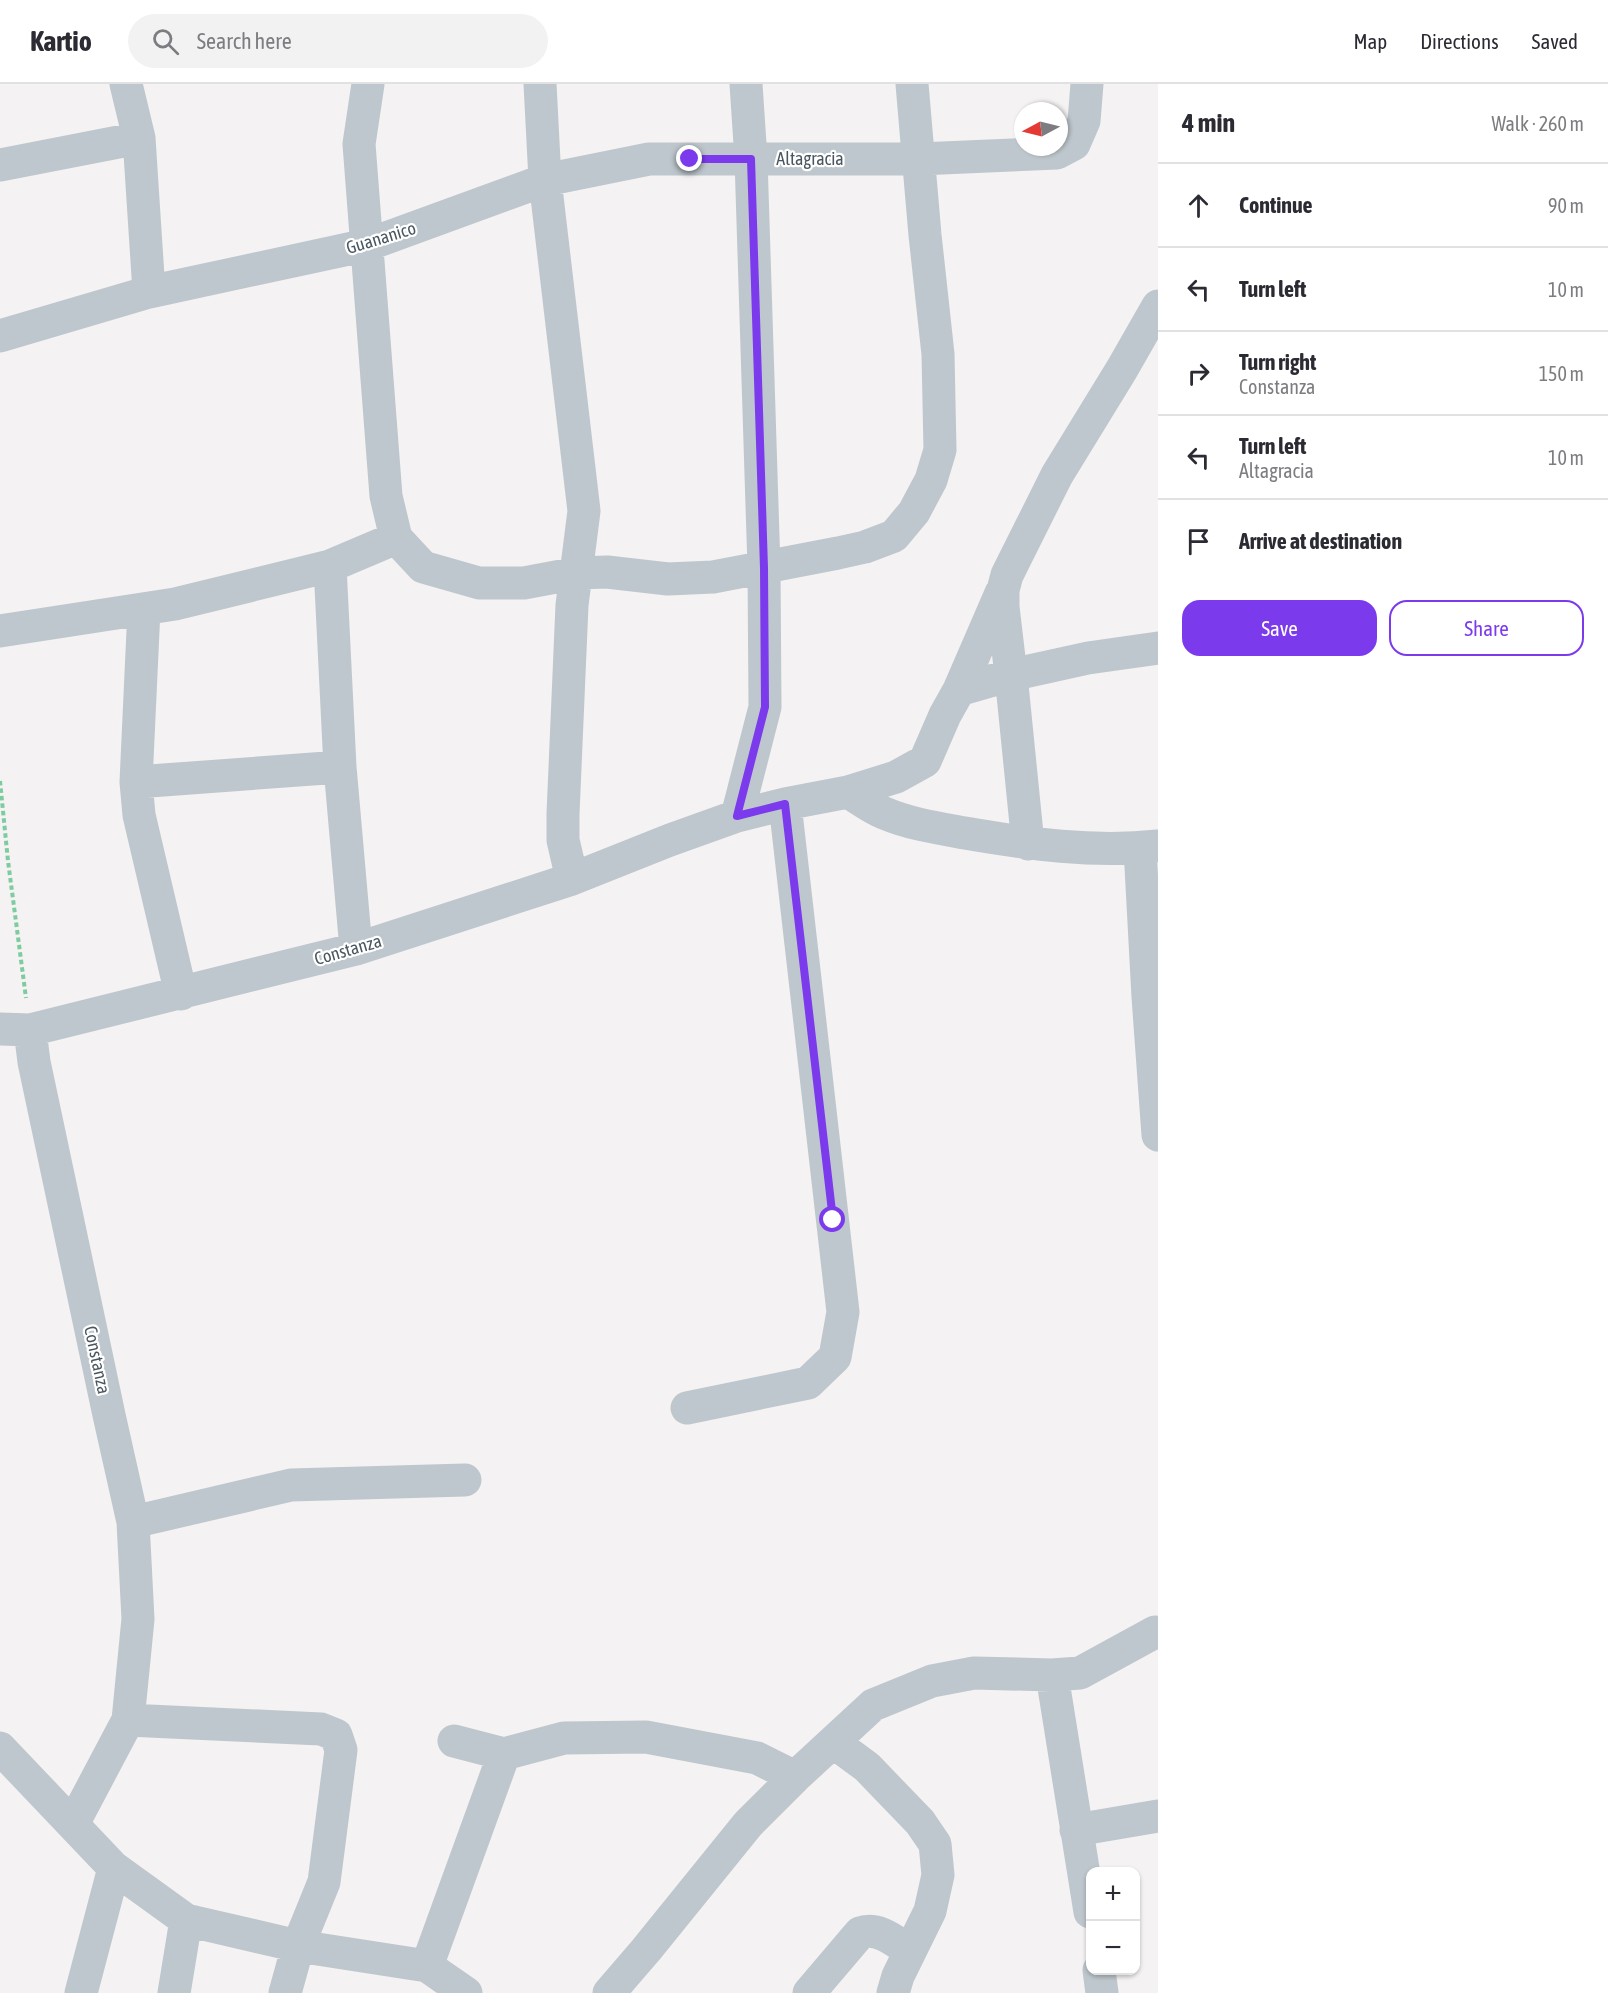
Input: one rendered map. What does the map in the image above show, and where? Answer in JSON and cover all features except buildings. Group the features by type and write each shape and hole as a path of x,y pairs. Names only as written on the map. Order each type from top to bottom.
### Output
{"street":[{"path":"126,84 139,138 148,292"},
{"path":"368,84 359,144 386,495 396,538 423,567 479,584 524,583 577,573 607,572 668,579 712,577 865,547 894,536 914,512 931,480 940,450 938,354 912,84"},
{"path":"540,84 545,180 584,511 572,605 563,814 563,840 572,879"},
{"path":"737,816 765,707 764,568 751,159 746,84"},
{"name":"Altagracia","path":"545,180 648,159 919,159 1057,153 1074,144 1084,121 1087,84"},
{"path":"0,165 139,138"},
{"name":"Guananico","path":"0,336 148,292 367,245 545,180"},
{"name":"Constanza","path":"74,1824 128,1720 138,1619 133,1522 34,1062 15,1029 181,994 356,949 572,879 737,816 848,792 896,777 925,761 945,715 959,690 1003,590 1007,575 1057,475 1158,306"},
{"path":"0,631 175,604 330,566 396,538"},
{"path":"330,566 340,767 356,949"},
{"path":"1003,590 1028,844"},
{"path":"144,609 136,782 139,815 181,994"},
{"path":"959,690 1011,675 1088,658 1158,648"},
{"path":"136,782 340,767"},
{"path":"848,792 881,812 899,819 1028,844 1065,847 1149,847 1148,997 1158,1135"},
{"path":"687,1408 808,1383 835,1357 843,1312 785,804"},
{"path":"133,1522 291,1485 465,1479"},
{"path":"609,1993 748,1824 873,1705 932,1681 974,1673 1052,1675 1080,1673 1155,1632 1158,1633"},
{"path":"1052,1675 1086,1889"},
{"path":"128,1720 321,1729 336,1735 341,1750 324,1882 298,1946 285,1993"},
{"path":"454,1741 504,1754 564,1738 646,1737 757,1758 795,1777"},
{"path":"833,1742 867,1767 920,1822 935,1844 939,1875 930,1911 898,1976 893,1993"},
{"path":"0,1748 114,1868 186,1920 298,1946 427,1966 466,1993"},
{"path":"427,1966 504,1754"},
{"path":"1076,1830 1158,1816"},
{"path":"81,1993 114,1868"},
{"path":"174,1993 186,1920"},
{"path":"809,1993 860,1933 872,1930 878,1932 910,1951"},
{"path":"1100,1975 1102,1993"}],"path":[{"path":"0,781 8,861 15,1029"}],"route":[{"path":"690,159 751,159 764,568 765,707 737,816 785,804 833,1220"}]}
